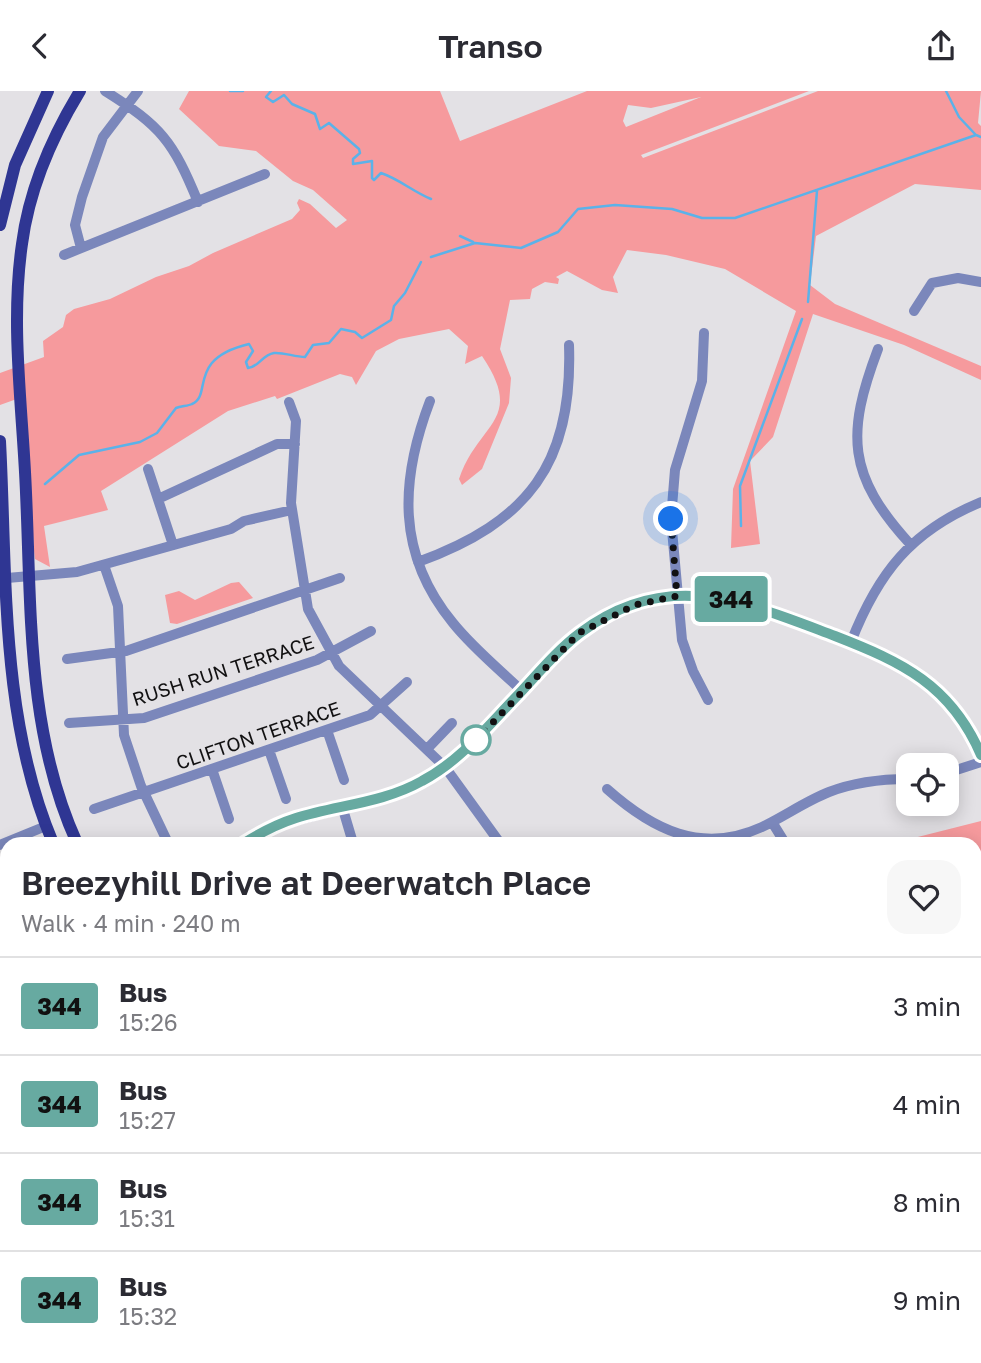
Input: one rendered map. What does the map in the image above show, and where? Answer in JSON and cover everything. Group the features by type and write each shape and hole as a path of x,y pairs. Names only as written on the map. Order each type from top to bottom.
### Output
{"main road":[{"path":"0,225 15,165 48,91"},
{"path":"75,837 54,784 41,726 17,322 20,254 36,184 54,140 80,91"},
{"path":"0,441 15,703 28,768 51,837"}],"street":[{"path":"105,91 129,106 167,137 180,157 198,202"},
{"path":"81,248 75,215 103,137 138,91"},
{"path":"64,255 265,174"},
{"path":"914,311 932,283 958,278 981,282"},
{"path":"704,333 698,401 679,452 672,488 677,596 685,650 708,700"},
{"path":"418,562 457,548 485,533 507,517 533,488 562,431 569,391 569,345"},
{"path":"878,349 859,406 857,438 860,466 876,503 911,544"},
{"path":"430,401 416,439 408,478 408,521 418,562 432,593 451,621 522,691"},
{"path":"289,402 296,421 292,510 309,609 339,666 445,767 496,837"},
{"path":"158,499 277,444 295,444"},
{"path":"148,469 173,545"},
{"path":"851,642 876,587 911,544 941,520 981,502"},
{"path":"8,578 77,572 231,529 244,521 292,510"},
{"path":"104,565 118,606 125,741 144,792 165,837"},
{"path":"67,659 121,652 340,577"},
{"path":"256,837 295,818 404,790 445,767 565,646 595,623 635,605 677,596 709,596 743,602 887,656 923,678 953,707 981,755"},
{"name":"RUSH RUN TERRACE","path":"69,723 144,719 331,652 371,631"},
{"name":"CLIFTON TERRACE","path":"94,809 370,715 408,682"},
{"path":"427,749 452,723"},
{"path":"327,730 344,780"},
{"path":"269,750 286,799"},
{"path":"959,769 981,762"},
{"path":"212,769 229,819"},
{"path":"607,789 638,815 664,830 685,836 734,836 772,822 815,798 845,786 896,780"},
{"path":"342,806 348,837"},
{"path":"772,822 781,837"},
{"path":"19,837 46,826"}],"shaded area":[{"path":"189,91 440,91 460,141 587,91 809,91 641,155 643,158 818,91 981,91 978,123 981,126 981,190 915,184 816,236 810,285 835,304 981,366 981,380 904,345 813,314 773,437 750,461 760,544 731,548 733,489 796,311 725,269 666,255 627,250 613,277 618,293 602,290 567,271 556,277 559,279 558,284 545,282 532,289 530,299 510,300 500,349 511,378 509,403 482,469 462,485 459,479 467,460 494,421 500,395 482,356 465,364 468,346 449,329 399,339 376,351 356,385 352,377 340,374 277,399 275,396 228,411 101,491 108,510 44,526 50,567 35,559 25,396 0,405 0,373 44,357 43,341 63,327 66,315 74,309 110,299 292,219 300,210 297,203 299,199 310,204 336,228 347,220 313,190 293,181 256,151 219,146 179,109","holes":["701,97 626,127 623,121 628,105 651,108"]},
{"path":"239,582 253,598 177,624 170,623 165,595 179,591 195,600 231,583"},
{"path":"981,821 981,837 918,837"}],"waterway":[{"path":"230,91 243,91"},
{"path":"271,91 266,97 273,102 284,95 292,104 315,114 320,129 329,123 359,149 360,153 353,159 353,164 372,161 374,180 381,173 431,199"},
{"path":"946,91 959,117 975,134"},
{"path":"431,257 475,243 521,248 558,232 578,209 615,205 672,209 702,218 735,218 976,135 981,137"},
{"path":"808,302 817,191"},
{"path":"460,236 473,242"},
{"path":"45,484 79,455 140,442 157,433 176,408 190,405 198,399 209,367 216,358 229,351 249,344 253,351 246,362 248,368 274,353 305,357 313,345 329,343 341,329 355,332 362,338 391,320 394,306 405,293 421,262"},
{"path":"741,526 740,486 802,319"}],"bus line":[{"name":"344","path":"255,837 295,818 387,797 422,782 445,767 476,740 579,633 635,605 677,596 709,596 743,602 887,656 906,666 940,693 966,726 981,755"}],"route":[{"path":"476,740 579,633 635,605 677,596 671,519"}]}
